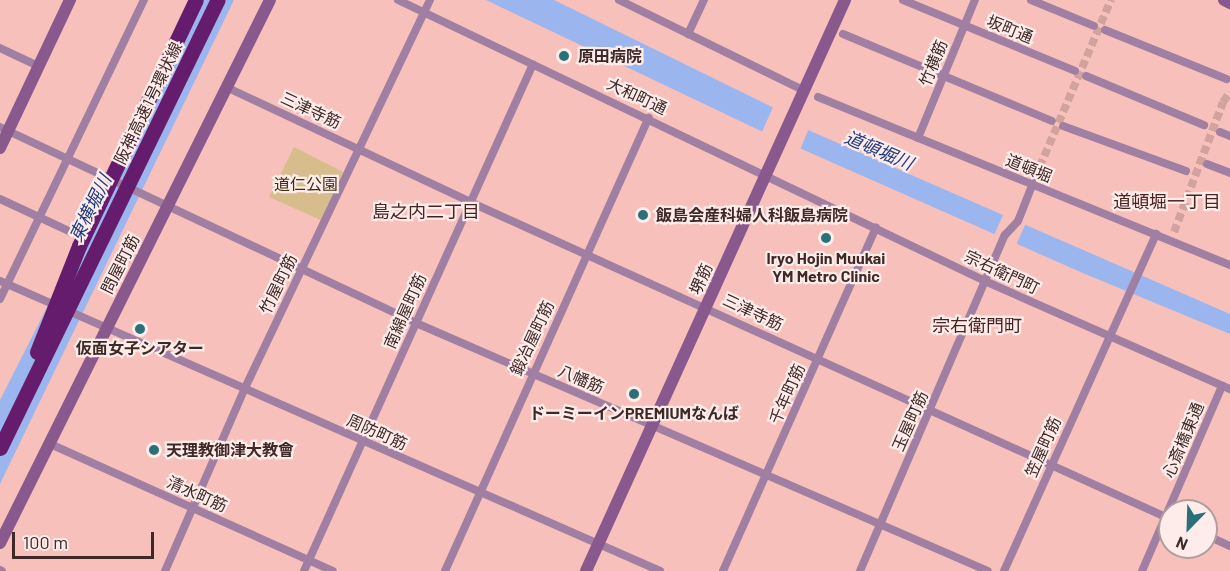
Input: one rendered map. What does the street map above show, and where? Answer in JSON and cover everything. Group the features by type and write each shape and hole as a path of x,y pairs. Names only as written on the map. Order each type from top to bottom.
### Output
{"highway":[{"path":"0,448 79,246 196,0"},
{"name":"阪神高速1号環状線","path":"0,448 219,0"}],"street":[{"path":"0,148 4,129 70,0"},
{"path":"0,299 4,282 39,218 144,0"},
{"name":"問屋町筋","path":"0,543 270,0"},
{"name":"大和町通","path":"398,0 766,175"},
{"name":"竹屋町筋","path":"165,571 244,390 430,0"},
{"path":"619,0 803,90"},
{"path":"688,34 704,0"},
{"name":"堺筋","path":"586,571 844,0"},
{"name":"竹横筋","path":"918,138 975,0"},
{"path":"1031,0 1094,26"},
{"path":"1224,0 1230,3"},
{"name":"坂町通","path":"909,1 964,27 1075,71"},
{"path":"1105,30 1226,79"},
{"path":"843,34 1052,121"},
{"path":"0,48 38,66"},
{"name":"南綿屋町筋","path":"304,571 533,64"},
{"path":"1086,76 1204,125"},
{"name":"三津寺筋","path":"226,87 470,202 1158,513"},
{"name":"道頓堀","path":"818,97 1034,182 1156,234 1172,236 1230,265"},
{"name":"鍛冶屋町筋","path":"444,571 649,118"},
{"path":"1063,126 1186,171"},
{"name":"八幡筋","path":"4,129 149,200 416,323 988,571"},
{"path":"1220,132 1230,136"},
{"path":"1207,164 1230,173"},
{"name":"宗右衛門町","path":"766,175 987,282 1226,387"},
{"name":"玉屋町筋","path":"860,571 987,282 996,256 1026,203 1034,182"},
{"path":"0,199 71,232"},
{"name":"千年町筋","path":"723,571 876,228"},
{"name":"笠屋町筋","path":"1004,571 1120,309 1156,234"},
{"name":"周防町筋","path":"4,282 105,330 660,571"},
{"name":"心斎橋東通","path":"1176,499 1226,387"},
{"name":"清水町筋","path":"48,443 333,571"},
{"name":"心斎橋東通","path":"1142,571 1158,538"}],"green space":[{"name":"道仁公園","path":"294,147 343,172 321,220 269,197"}],"water":[{"name":"東横堀川","path":"203,0 234,0 0,484 0,400"},
{"name":"道頓堀川","path":"486,0 554,0 772,107 808,130 1230,314 1230,334 1085,274 763,132"}],"pier":[{"path":"774,105 809,128 800,150 761,134"},
{"path":"1004,213 1026,223 1016,245 994,235"}],"tunnel":[{"path":"1035,178 1111,0"},
{"path":"1174,232 1223,102 1230,92"}],"place":[{"name":"原田病院","path":"564,56"},
{"name":"飯島会産科婦人科飯島病院","path":"643,215"},
{"name":"Iryo Hojin Muukai YM Metro Clinic","path":"826,238"},
{"name":"仮面女子シアター","path":"140,329"},
{"name":"ドーミーインPREMIUMなんば","path":"634,394"},
{"name":"天理教御津大教會","path":"154,450"}],"district":[{"name":"道頓堀一丁目","path":"1167,201"},
{"name":"島之内二丁目","path":"426,211"},
{"name":"宗右衛門町","path":"977,325"}]}
